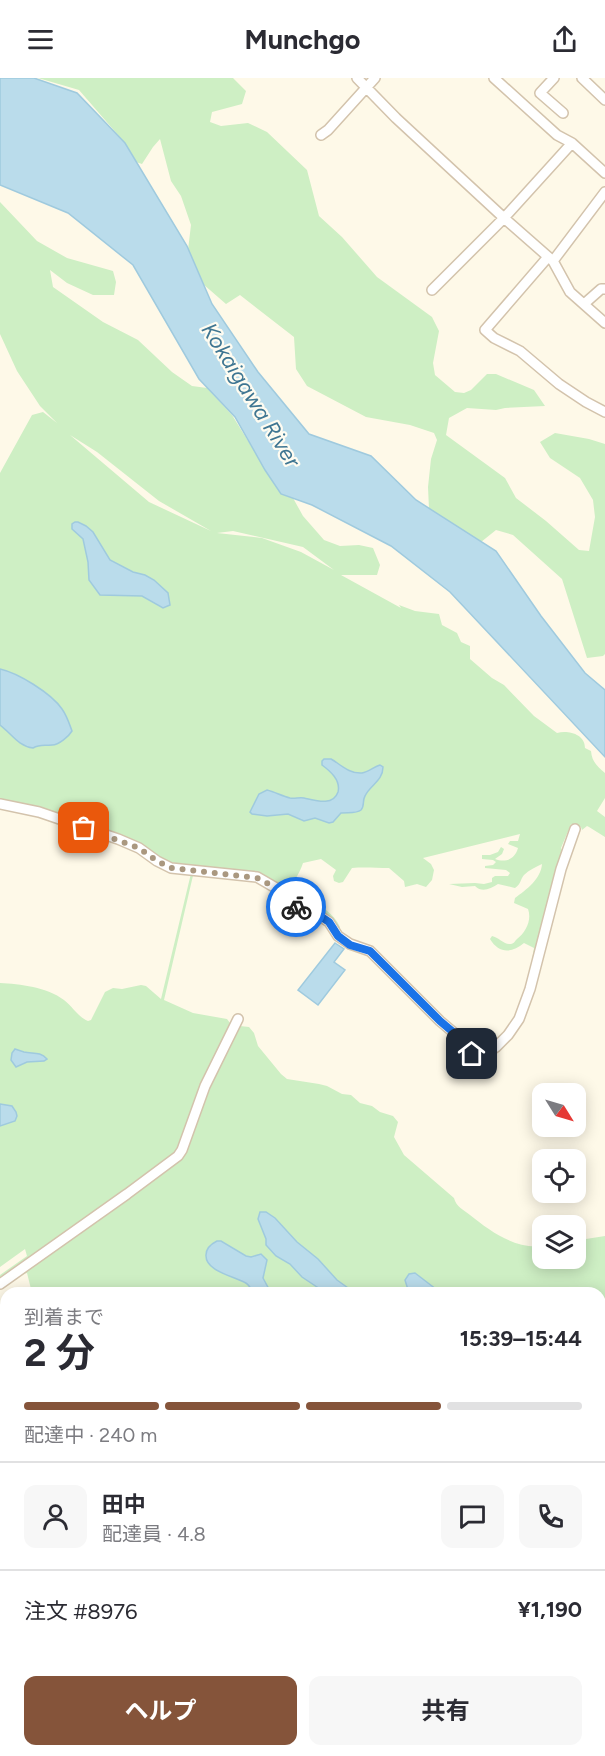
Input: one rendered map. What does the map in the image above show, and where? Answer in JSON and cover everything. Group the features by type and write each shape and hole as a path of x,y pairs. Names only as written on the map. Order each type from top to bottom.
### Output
{"street":[{"path":"357,78 396,118 551,259 570,292 605,322"},
{"path":"321,135 375,78"},
{"path":"494,78 507,82 556,135 572,143 605,173"},
{"path":"554,78 540,93 563,113"},
{"path":"582,78 605,100"},
{"path":"432,290 504,218 572,143"},
{"path":"605,192 551,259 485,330 494,338 520,351 565,388 605,412"},
{"path":"584,304 601,289 605,289"},
{"path":"0,804 39,812 118,839 139,848 171,868 267,881 292,904 317,914 329,922 338,936 350,945 370,951 440,1021 466,1043 472,1054 484,1055 508,1035 519,1019 530,989 561,869 575,829"},
{"path":"0,1284 178,1156 205,1086 238,1019"}],"green space":[{"path":"38,78 233,78 246,91 242,104 212,112 210,122 221,126 248,123 267,132 307,170 319,216 342,237 377,277 432,317 439,331 433,363 435,375 455,392 464,393 471,390 487,374 496,374 534,390 545,406 496,410 467,408 449,418 446,435 505,478 516,498 579,550 589,551 595,517 593,500 580,478 550,458 540,442 555,433 605,444 605,654 603,656 587,658 562,579 513,535 496,530 481,542 429,509 428,487 431,459 437,440 434,433 410,425 366,417 307,386 296,369 294,337 240,295 226,304 203,284 188,250 191,225 181,196 171,181 160,139 142,164 136,162 125,143 79,90"},
{"path":"0,202 37,241 67,258 113,271 116,282 114,295 93,295 67,283 50,270 53,287 103,322 138,340 172,372 192,386 207,388 232,415 281,494 293,498 303,516 324,540 340,546 359,545 373,548 380,565 377,575 341,575 401,608 399,605 415,611 439,614 442,625 457,633 461,642 470,646 470,659 504,685 534,716 557,733 566,732 579,736 585,748 591,751 595,764 605,773 605,798 597,811 605,817 605,837 587,826 582,830 581,827 571,824 561,848 563,853 534,960 532,960 534,948 524,943 515,949 506,950 497,947 490,939 492,936 511,944 523,933 529,921 529,913 528,909 514,903 515,898 536,879 542,864 526,873 515,888 498,884 483,890 475,886 462,887 449,884 484,884 492,882 495,876 508,876 510,873 506,870 485,868 496,862 482,859 482,855 498,852 501,847 504,849 502,854 495,859 503,861 510,859 518,848 508,844 510,841 518,841 520,834 423,858 431,864 434,870 432,880 426,887 417,884 405,887 404,881 389,868 352,868 343,882 339,883 334,881 333,876 336,870 321,859 303,863 290,889 297,898 307,896 326,910 337,922 339,929 295,902 270,879 261,875 195,867 164,1000 193,1013 227,1019 230,1023 223,1037 231,1040 240,1026 249,1027 254,1033 258,1046 287,1079 327,1086 342,1094 351,1095 360,1103 393,1116 398,1122 394,1137 404,1155 454,1198 456,1204 486,1227 513,1242 532,1246 532,1269 586,1269 586,1239 605,1236 605,1287 30,1287 27,1273 0,1280 0,1275 27,1256 25,1249 0,1267 0,983 25,985 50,992 64,1000 88,1021 91,1020 105,992 113,988 146,986 161,999 193,865 168,862 121,835 42,808 0,800 0,473 32,415 43,412 57,423 40,406 17,371 0,334","holes":["70,435 97,452 159,501 211,531 149,502","233,531 303,547 334,570 301,552 262,538 217,533"]}],"water":[{"name":"Kokaigawa River","path":"0,78 34,78 77,93 125,143 187,246 212,304 258,372 309,434 371,456 416,500 496,551 541,616 585,673 605,690 605,757 450,592 391,546 312,505 281,494 235,417 199,379 133,265 68,213 0,185"},
{"path":"75,522 86,526 93,532 110,560 154,580 168,593 170,605 163,608 142,596 100,595 89,580 83,539 72,529 72,524"},
{"path":"0,669 34,684 57,703 65,714 72,731 69,735 55,745 33,748 19,742 0,725"},
{"path":"324,759 331,759 357,773 380,765 383,767 381,776 367,792 361,810 341,813 329,823 315,818 304,821 288,814 267,816 250,812 259,794 267,790 290,798 332,800 336,797 339,788 331,773 322,765"},
{"path":"335,943 344,949 334,962 345,970 318,1005 298,990"},
{"path":"15,1049 39,1054 47,1059 27,1062 16,1067 11,1060"},
{"path":"0,1104 12,1106 17,1116 15,1121 0,1126"},
{"path":"260,1212 266,1212 275,1218 297,1242 347,1287 317,1287 302,1277 266,1245 258,1219"},
{"path":"221,1241 246,1256 261,1254 267,1260 263,1278 268,1287 250,1287 215,1269 207,1261 206,1255 211,1245"},
{"path":"415,1273 433,1287 407,1287 405,1280 409,1274"}],"way so far":[{"path":"84,828 139,848 171,868 267,881 296,907"}],"route":[{"path":"296,907 317,914 329,922 338,936 350,945 370,951 440,1021 466,1043 472,1054"}]}
